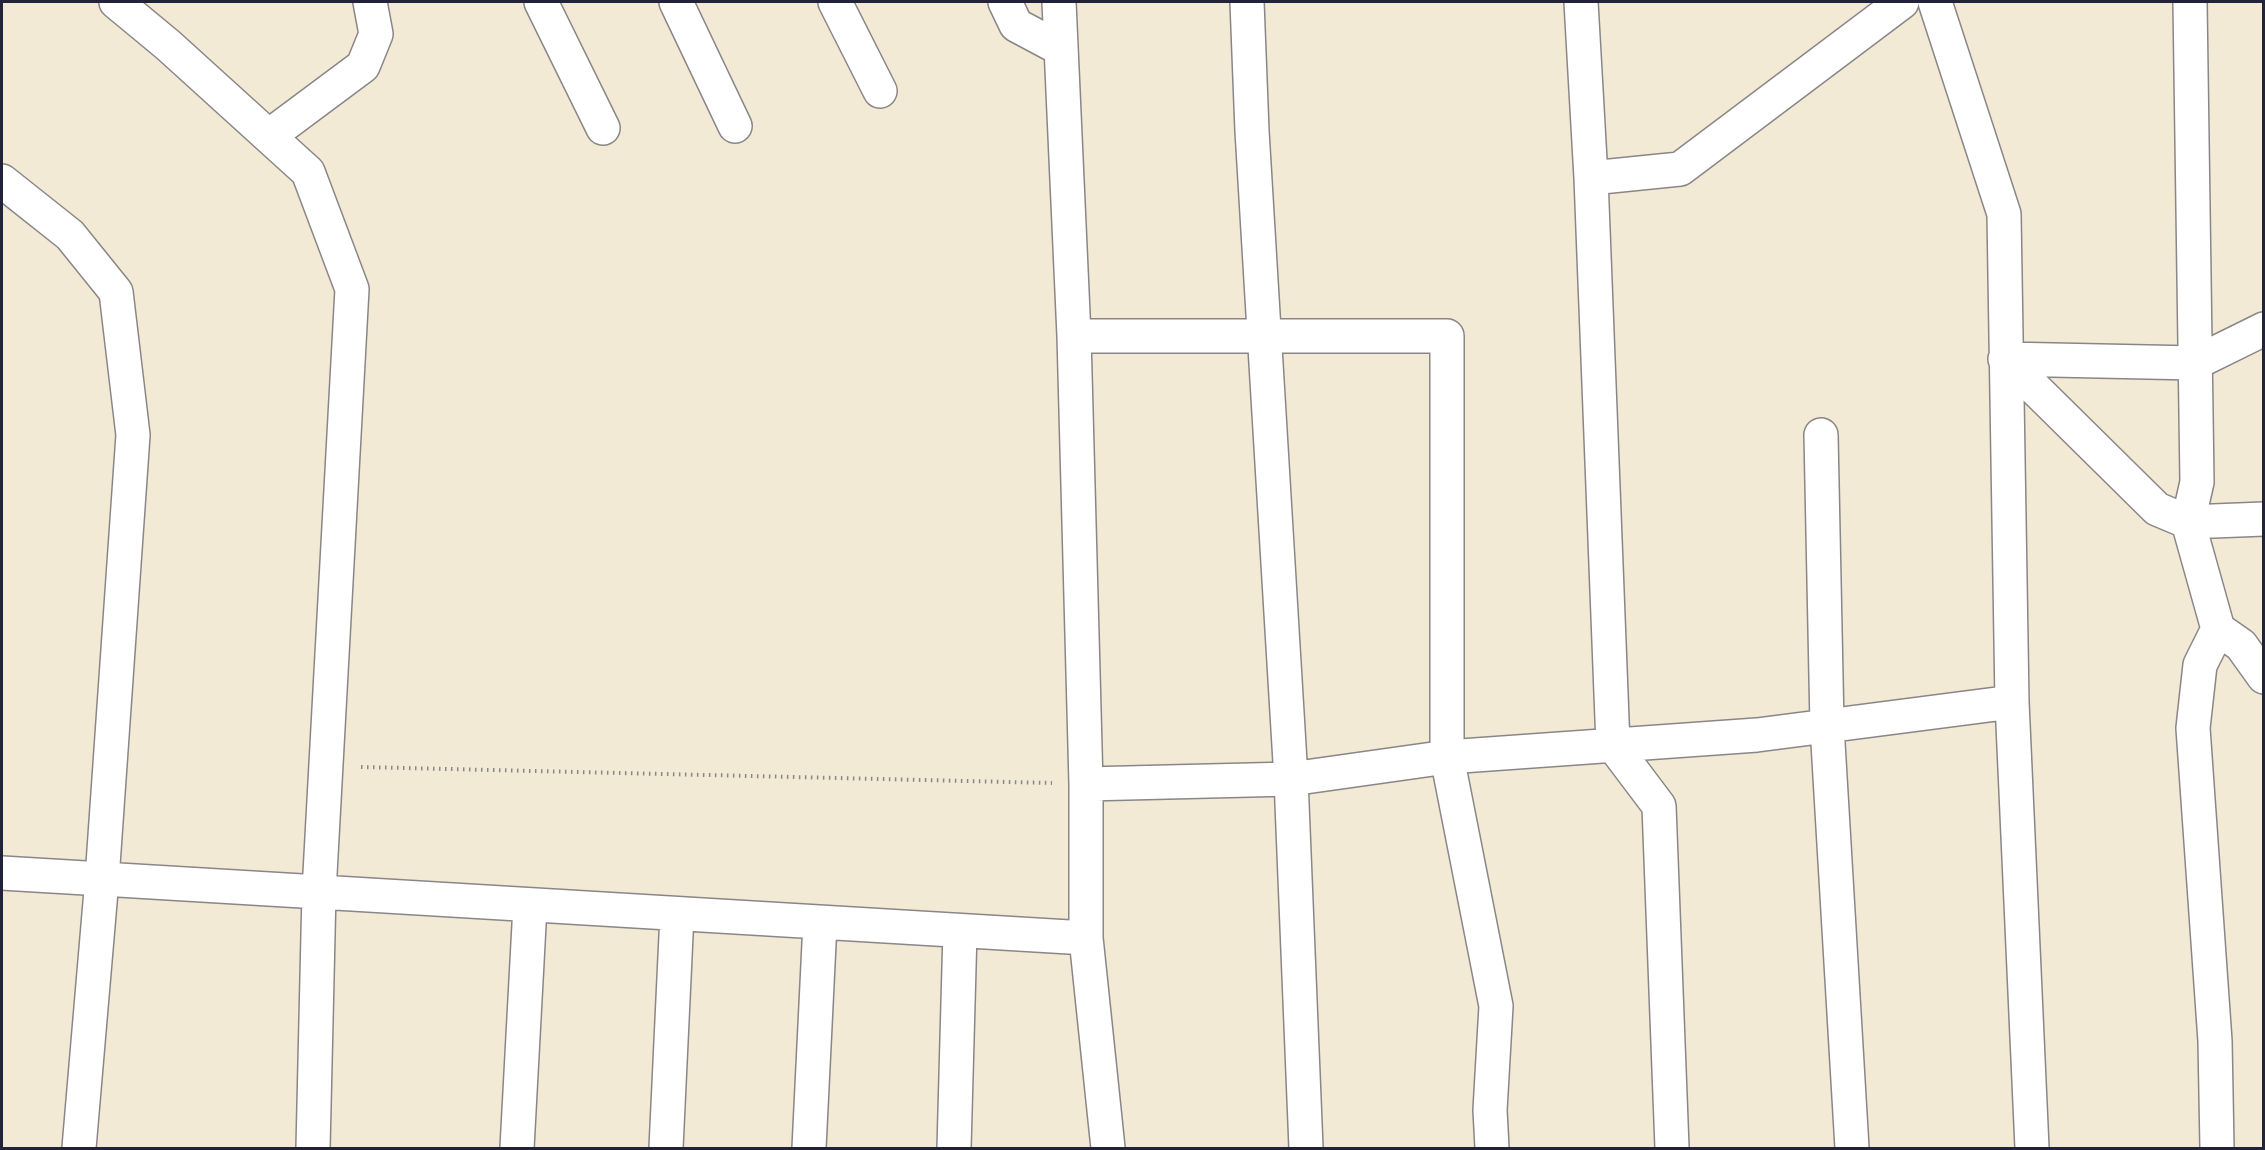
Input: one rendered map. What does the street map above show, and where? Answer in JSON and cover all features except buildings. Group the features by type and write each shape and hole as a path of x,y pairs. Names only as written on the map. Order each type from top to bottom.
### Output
{"street":[{"path":"116,2 168,45 308,172 352,289 319,892 313,1149"},
{"path":"269,136 363,66 376,34 370,2"},
{"path":"541,2 603,128"},
{"path":"676,2 735,126"},
{"path":"835,2 880,91"},
{"path":"1005,2 1016,25 1061,50"},
{"path":"1059,2 1074,336 1086,784 1086,938 1107,1149"},
{"path":"1247,2 1264,336 1291,779 1306,1149"},
{"path":"1581,2 1591,178 1613,745 1659,806 1672,1149"},
{"path":"1591,178 1680,169 1902,2"},
{"path":"1935,2 2004,214 2012,702 2032,1149"},
{"path":"2190,2 2197,482 2188,522 2218,629 2241,645 2264,676"},
{"path":"2,181 70,235 116,292 133,435 102,879 79,1149"},
{"path":"2005,359 2195,363 2264,329"},
{"path":"1074,336 1447,336 1447,757 1496,1006 1490,1110 1491,1149"},
{"path":"2005,359 2157,509 2188,522 2264,519"},
{"path":"1821,435 1827,726 1852,1149"},
{"path":"2217,1149 2215,1041 2193,728 2200,665 2218,629"},
{"path":"1086,784 1291,779 1447,757 1758,735 2012,702"},
{"path":"2,873 1086,938"},
{"path":"517,1149 530,906"},
{"path":"666,1149 677,914"},
{"path":"809,1149 820,922"},
{"path":"954,1149 960,931"}],"path":[{"path":"325,766 1086,784"}]}
